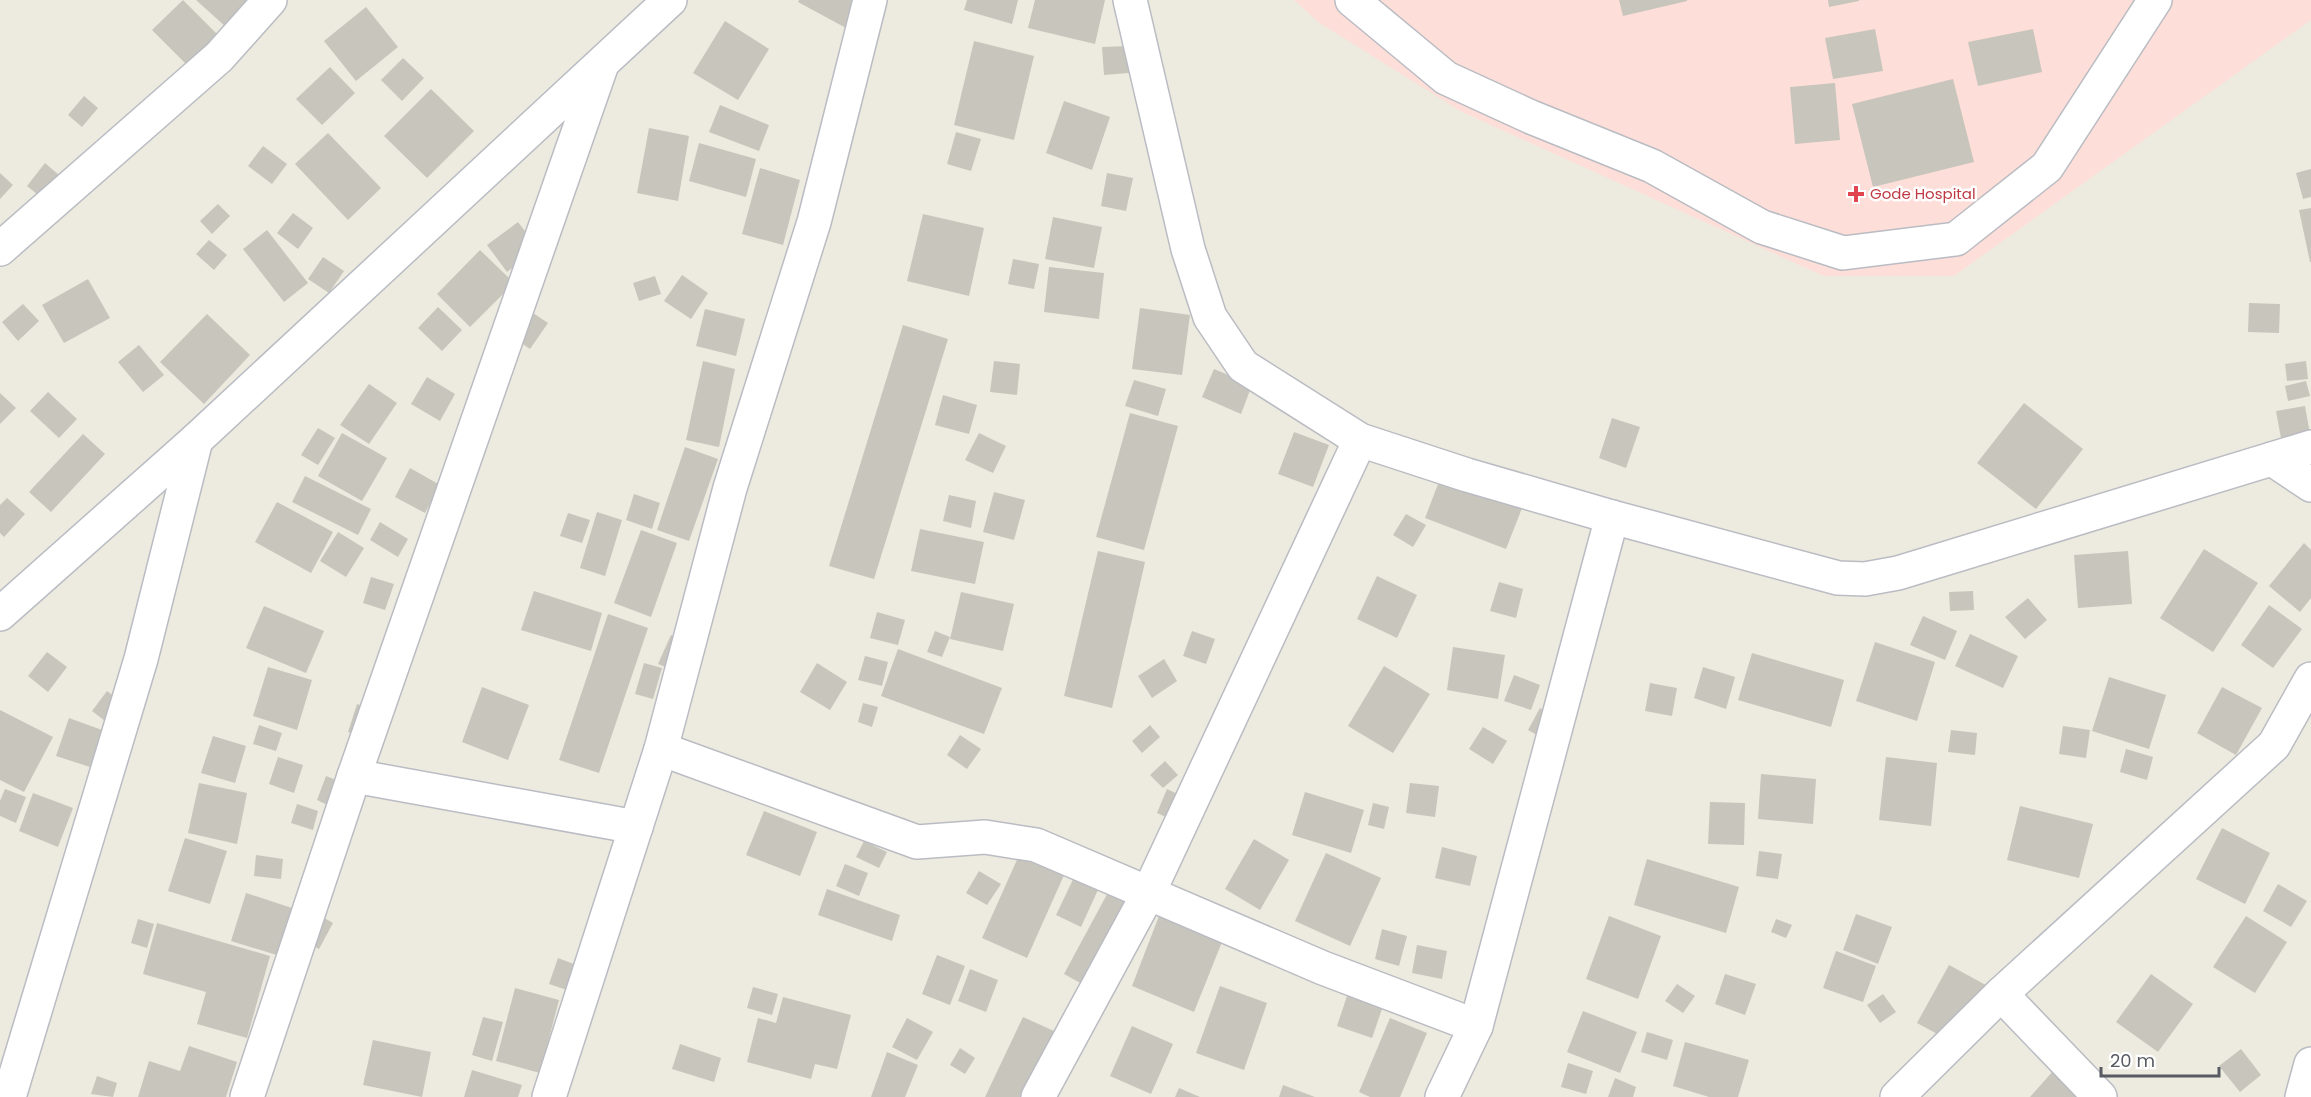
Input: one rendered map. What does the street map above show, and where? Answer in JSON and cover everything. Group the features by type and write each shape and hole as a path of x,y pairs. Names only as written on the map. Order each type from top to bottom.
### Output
{"street":[{"path":"0,249 219,57 270,0"},
{"path":"0,614 196,440 670,0"},
{"path":"549,1097 661,749 730,488 814,222 870,0"},
{"path":"1130,0 1188,249 1210,317 1243,366 1360,440 1467,476 1612,517 1838,578 1864,579 1898,573 2311,447"},
{"path":"1352,0 1446,78 1531,117 1652,166 1762,227 1842,253 1956,239 2047,167 2155,0"},
{"path":"247,1097 354,776 602,64"},
{"path":"9,1097 141,659 196,440"},
{"path":"1038,1097 1148,894 1360,440"},
{"path":"2272,459 2311,485"},
{"path":"1442,1097 1476,1026 1612,517"},
{"path":"1897,1097 2001,994 2274,745 2311,679"},
{"path":"661,749 917,842 985,837 1036,844 1323,968 1476,1026"},
{"path":"354,776 636,827"},
{"path":"2001,994 2100,1097"},
{"path":"2301,1097 2311,1064"}],"shaded area":[{"name":"Gode Hospital","path":"1294,0 2311,0 2311,20 1954,276 1824,276 1462,112 1318,22"}],"building":[{"path":"183,0 228,45 197,75 152,30"},
{"path":"196,0 250,0 226,27"},
{"path":"799,0 862,0 846,28 798,2"},
{"path":"967,0 1018,0 1012,24 964,10"},
{"path":"1035,0 1105,0 1095,44 1028,28"},
{"path":"1619,0 1687,0 1687,1 1623,16"},
{"path":"1828,0 1859,0 1859,1 1829,7"},
{"path":"366,7 398,47 356,81 324,41"},
{"path":"725,21 769,49 738,100 693,73"},
{"path":"1875,29 1883,71 1833,79 1825,38"},
{"path":"2033,29 2042,72 1978,86 1968,42"},
{"path":"974,41 1034,56 1014,140 954,125"},
{"path":"1127,46 1129,73 1104,75 1102,47"},
{"path":"403,58 424,78 402,101 381,80"},
{"path":"330,67 355,93 322,125 296,99"},
{"path":"1953,79 1974,162 1873,187 1852,104"},
{"path":"1835,83 1840,140 1795,144 1790,87"},
{"path":"431,89 474,131 427,178 384,136"},
{"path":"84,96 98,108 82,127 68,115"},
{"path":"1064,101 1110,117 1092,170 1046,153"},
{"path":"720,105 769,125 759,151 709,132"},
{"path":"649,128 689,136 678,201 637,193"},
{"path":"956,132 981,139 971,171 947,164"},
{"path":"328,133 381,188 348,220 295,164"},
{"path":"699,143 756,159 746,197 689,181"},
{"path":"263,146 287,164 272,184 248,166"},
{"path":"45,163 60,176 42,198 27,186"},
{"path":"760,168 800,180 783,245 742,234"},
{"path":"2311,169 2311,197 2303,199 2296,173"},
{"path":"0,173 13,185 0,199"},
{"path":"1107,173 1133,178 1126,211 1101,206"},
{"path":"218,204 230,216 212,234 200,221"},
{"path":"2311,208 2311,262 2310,262 2299,210"},
{"path":"293,213 313,228 298,249 277,233"},
{"path":"923,214 984,228 969,296 907,281"},
{"path":"1053,217 1102,227 1094,268 1045,259"},
{"path":"518,222 538,248 507,272 487,245"},
{"path":"267,230 308,283 284,302 243,249"},
{"path":"209,240 227,255 214,270 196,254"},
{"path":"480,250 514,283 470,327 437,294"},
{"path":"323,257 344,271 329,293 308,279"},
{"path":"1013,259 1039,264 1034,289 1008,284"},
{"path":"1049,267 1104,273 1099,319 1044,312"},
{"path":"682,275 708,293 691,319 664,301"},
{"path":"655,276 661,294 639,301 633,283"},
{"path":"88,279 110,318 64,343 42,305"},
{"path":"2249,303 2280,304 2279,333 2248,332"},
{"path":"23,304 39,321 18,341 2,322"},
{"path":"438,307 462,330 442,351 418,328"},
{"path":"1140,308 1190,315 1182,375 1132,369"},
{"path":"527,309 548,323 530,349 510,335"},
{"path":"705,309 745,319 736,356 696,346"},
{"path":"207,314 250,355 204,404 160,362"},
{"path":"903,325 948,339 874,579 829,566"},
{"path":"139,345 164,375 143,392 118,362"},
{"path":"703,361 735,369 719,447 686,440"},
{"path":"994,361 1020,364 1017,395 990,392"},
{"path":"2306,361 2308,379 2287,381 2285,364"},
{"path":"1214,369 1252,385 1241,414 1202,397"},
{"path":"427,377 455,394 440,421 411,404"},
{"path":"1134,380 1166,389 1158,416 1125,406"},
{"path":"2306,381 2310,396 2288,401 2285,386"},
{"path":"369,384 397,403 369,444 340,425"},
{"path":"48,392 77,419 59,438 30,411"},
{"path":"0,393 16,408 0,424"},
{"path":"943,395 977,405 969,434 935,425"},
{"path":"2024,403 2083,449 2036,509 1977,463"},
{"path":"2305,406 2310,434 2281,438 2276,411"},
{"path":"1130,413 1178,426 1144,550 1096,537"},
{"path":"1612,418 1640,427 1626,468 1599,458"},
{"path":"318,428 335,438 318,465 301,455"},
{"path":"1294,432 1329,445 1313,487 1278,474"},
{"path":"342,433 387,458 362,501 318,476"},
{"path":"979,433 1006,446 993,473 965,460"},
{"path":"83,434 105,454 51,512 29,492"},
{"path":"685,447 718,459 689,541 657,530"},
{"path":"410,468 440,485 425,513 395,497"},
{"path":"1443,471 1524,503 1506,549 1425,518"},
{"path":"305,476 371,509 358,535 292,502"},
{"path":"994,492 1025,500 1014,540 983,532"},
{"path":"634,494 660,503 652,529 626,520"},
{"path":"949,495 976,501 971,528 943,521"},
{"path":"7,498 25,514 4,537 0,533 0,505"},
{"path":"277,502 333,532 311,573 255,542"},
{"path":"597,512 622,520 605,576 580,568"},
{"path":"568,513 590,520 582,543 560,536"},
{"path":"1406,514 1426,525 1413,547 1393,535"},
{"path":"380,522 408,539 398,557 370,540"},
{"path":"920,529 984,542 975,584 911,571"},
{"path":"641,530 677,543 651,617 614,603"},
{"path":"338,532 364,548 346,577 320,561"},
{"path":"2304,543 2311,550 2311,598 2300,612 2269,586"},
{"path":"2204,549 2258,583 2213,652 2160,618"},
{"path":"1098,551 1145,562 1112,708 1064,696"},
{"path":"2128,551 2132,604 2078,608 2074,555"},
{"path":"1377,576 1417,595 1397,638 1357,619"},
{"path":"371,577 394,584 385,610 363,603"},
{"path":"1499,582 1523,589 1516,618 1490,611"},
{"path":"534,591 602,613 591,651 521,630"},
{"path":"1973,591 1974,610 1950,611 1949,592"},
{"path":"961,592 1014,604 1003,651 950,639"},
{"path":"2028,598 2047,620 2025,639 2005,617"},
{"path":"2269,605 2302,629 2273,668 2241,645"},
{"path":"264,606 324,631 306,673 246,648"},
{"path":"877,612 905,620 898,645 870,638"},
{"path":"608,614 648,628 599,773 559,760"},
{"path":"1923,616 1957,631 1945,660 1910,645"},
{"path":"935,631 950,637 942,657 927,652"},
{"path":"1192,631 1215,639 1206,664 1183,656"},
{"path":"1970,634 2018,656 2003,688 1955,666"},
{"path":"671,635 694,645 683,674 658,664"},
{"path":"1875,642 1935,662 1917,721 1856,701"},
{"path":"1453,647 1505,655 1498,699 1447,690"},
{"path":"898,649 1002,688 984,734 881,696"},
{"path":"47,652 67,667 48,692 28,676"},
{"path":"1752,653 1844,680 1831,727 1738,700"},
{"path":"865,656 888,662 882,686 858,680"},
{"path":"1164,659 1177,681 1152,698 1138,676"},
{"path":"644,663 662,668 653,699 635,694"},
{"path":"817,663 847,682 830,710 800,692"},
{"path":"1384,666 1430,694 1393,753 1348,726"},
{"path":"268,667 312,680 297,730 253,716"},
{"path":"1703,667 1735,677 1726,709 1694,698"},
{"path":"1514,675 1540,685 1531,710 1504,701"},
{"path":"2109,677 2166,695 2149,749 2092,731"},
{"path":"1650,683 1677,688 1672,716 1645,711"},
{"path":"482,687 529,705 508,760 462,742"},
{"path":"2222,687 2262,708 2236,755 2197,733"},
{"path":"107,691 124,704 109,724 92,711"},
{"path":"863,703 878,707 872,727 858,722"},
{"path":"357,704 381,712 372,740 348,732"},
{"path":"1540,708 1555,717 1544,739 1528,730"},
{"path":"0,710 53,737 24,792 0,780"},
{"path":"69,718 102,730 90,767 56,756"},
{"path":"259,725 282,733 276,751 253,744"},
{"path":"1150,725 1160,737 1142,753 1132,741"},
{"path":"2063,726 2090,730 2086,758 2059,754"},
{"path":"1483,727 1507,741 1493,764 1469,749"},
{"path":"1951,730 1977,733 1975,755 1948,752"},
{"path":"960,735 981,749 967,769 947,755"},
{"path":"213,736 246,746 235,783 201,773"},
{"path":"2126,749 2153,757 2147,780 2120,772"},
{"path":"278,757 303,765 294,793 269,784"},
{"path":"1886,757 1937,763 1931,826 1879,820"},
{"path":"1165,761 1178,775 1163,788 1150,775"},
{"path":"1761,774 1816,779 1813,824 1758,819"},
{"path":"326,776 346,784 336,809 317,800"},
{"path":"199,783 247,793 237,844 188,833"},
{"path":"1410,783 1439,786 1435,817 1406,813"},
{"path":"5,789 26,797 16,823 0,816 0,801"},
{"path":"1167,789 1197,803 1187,827 1157,813"},
{"path":"1305,792 1364,810 1351,853 1292,835"},
{"path":"33,793 73,808 58,847 19,831"},
{"path":"1710,802 1745,803 1744,845 1708,844"},
{"path":"1373,803 1389,807 1384,829 1368,825"},
{"path":"297,804 318,811 313,830 291,823"},
{"path":"2020,806 2093,824 2079,878 2007,860"},
{"path":"764,811 817,832 800,876 746,855"},
{"path":"2222,828 2270,853 2245,904 2196,879"},
{"path":"185,838 227,851 210,904 168,891"},
{"path":"1254,839 1289,860 1260,910 1225,889"},
{"path":"864,841 887,852 879,868 856,857"},
{"path":"1024,844 1069,864 1027,958 982,938"},
{"path":"1442,847 1477,856 1470,886 1435,878"},
{"path":"1759,851 1782,854 1778,879 1756,876"},
{"path":"1326,853 1381,878 1350,946 1295,921"},
{"path":"256,855 283,859 281,879 254,876"},
{"path":"1647,859 1739,887 1726,933 1634,905"},
{"path":"845,864 868,873 859,896 836,886"},
{"path":"1078,869 1102,881 1081,927 1056,915"},
{"path":"979,871 1001,884 987,905 966,893"},
{"path":"2278,884 2307,901 2291,927 2263,911"},
{"path":"1112,885 1156,908 1108,998 1064,974"},
{"path":"827,889 900,915 892,941 818,915"},
{"path":"246,893 295,909 280,956 231,941"},
{"path":"309,909 333,923 319,949 294,935"},
{"path":"1856,914 1892,927 1878,964 1843,950"},
{"path":"1159,916 1222,942 1194,1012 1132,986"},
{"path":"1609,916 1661,936 1638,999 1586,979"},
{"path":"2246,916 2287,942 2255,993 2213,967"},
{"path":"138,919 154,924 147,948 131,943"},
{"path":"1776,919 1792,925 1786,938 1771,932"},
{"path":"157,923 270,956 247,1038 197,1024 206,992 143,974"},
{"path":"1382,929 1407,936 1399,966 1375,959"},
{"path":"1417,945 1447,951 1442,979 1412,973"},
{"path":"1836,951 1876,966 1863,1002 1823,988"},
{"path":"937,955 965,966 950,1005 922,994"},
{"path":"558,958 579,966 570,991 549,984"},
{"path":"1949,965 1995,990 1963,1048 1917,1023"},
{"path":"970,969 998,980 986,1012 958,1001"},
{"path":"1725,974 1756,984 1745,1015 1715,1004"},
{"path":"2151,974 2193,1004 2158,1052 2116,1022"},
{"path":"1677,984 1695,996 1683,1013 1665,1001"},
{"path":"1220,986 1267,1003 1244,1070 1196,1053"},
{"path":"753,987 778,994 772,1015 747,1008"},
{"path":"515,988 559,1000 540,1073 496,1061"},
{"path":"1348,993 1383,1006 1372,1038 1337,1026"},
{"path":"1883,994 1896,1012 1880,1023 1867,1005"},
{"path":"783,997 851,1015 837,1069 815,1064 811,1079 747,1062 758,1018 776,1023"},
{"path":"1583,1011 1637,1032 1620,1073 1567,1052"},
{"path":"483,1017 503,1022 492,1061 472,1055"},
{"path":"1023,1017 1065,1036 1036,1097 985,1097"},
{"path":"907,1018 933,1032 917,1060 892,1047"},
{"path":"1390,1018 1427,1033 1400,1097 1370,1097 1359,1092"},
{"path":"1132,1026 1173,1044 1151,1094 1110,1076"},
{"path":"1647,1032 1673,1040 1667,1060 1641,1052"},
{"path":"373,1040 431,1052 422,1097 363,1085"},
{"path":"1685,1042 1749,1060 1738,1097 1709,1097 1673,1086"},
{"path":"680,1044 721,1058 714,1082 672,1069"},
{"path":"189,1046 237,1062 226,1097 138,1097 149,1061 180,1071"},
{"path":"960,1048 975,1058 965,1074 950,1065"},
{"path":"2241,1049 2261,1075 2240,1092 2219,1066"},
{"path":"887,1052 918,1065 905,1097 871,1097"},
{"path":"2062,1061 2099,1097 2030,1097"},
{"path":"1568,1063 1593,1071 1586,1094 1561,1087"},
{"path":"472,1070 522,1085 518,1097 464,1097"},
{"path":"97,1076 117,1083 113,1097 91,1094"},
{"path":"1615,1078 1636,1087 1633,1097 1608,1097"},
{"path":"1283,1085 1315,1097 1279,1097"},
{"path":"1179,1088 1200,1097 1175,1097"}],"place":[{"name":"Gode Hospital","path":"1856,194"}]}
